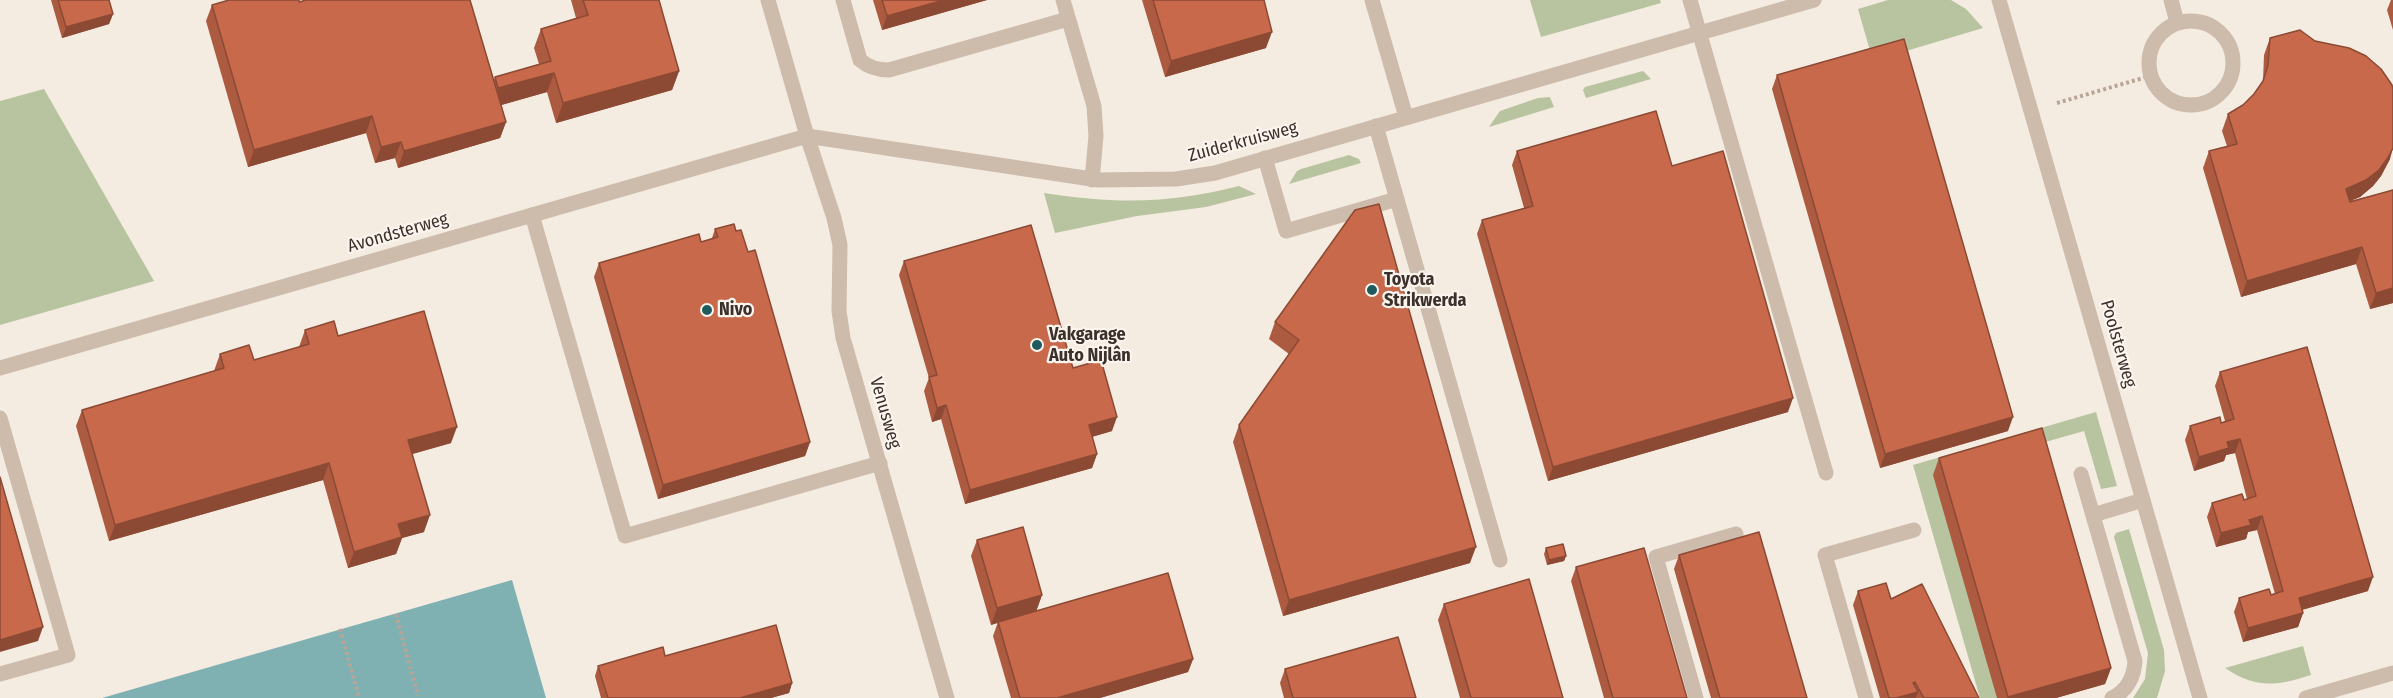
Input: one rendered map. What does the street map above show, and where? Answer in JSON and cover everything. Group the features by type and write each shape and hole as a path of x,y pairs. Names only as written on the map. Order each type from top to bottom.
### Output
{"street":[{"path":"768,0 807,136"},
{"path":"843,0 860,60 867,66 879,70 890,70 1068,18"},
{"path":"1063,0 1094,106 1096,136 1092,180"},
{"path":"1372,0 1406,117"},
{"path":"1690,0 1826,473"},
{"name":"Zuiderkruisweg","path":"807,136 1092,180 1176,179 1215,172 1265,158 1814,0"},
{"name":"Poolsterweg","path":"1999,0 2200,698"},
{"path":"2171,0 2178,22"},
{"path":"2196,20 2214,26 2227,39 2233,57 2232,73 2226,87 2214,98 2200,104 2185,105 2170,100 2157,89 2150,76 2148,60 2152,45 2161,32 2178,22 2196,20"},
{"path":"1376,126 1500,560"},
{"name":"Avondsterweg","path":"0,368 807,136"},
{"name":"Venusweg","path":"807,136 834,218 840,245 839,311 843,338 947,698"},
{"path":"1265,158 1286,231 1397,199"},
{"path":"532,215 625,536 880,464"},
{"path":"0,418 68,655 0,674"},
{"path":"2081,474 2135,661 2134,670 2125,689 2112,698"},
{"path":"2093,514 2143,500"},
{"path":"1866,698 1825,555 1914,530"},
{"path":"1696,698 1656,557 1736,534"},
{"path":"2306,698 2393,673"}],"path":[{"path":"2031,110 2150,76"},
{"path":"396,614 418,696"},
{"path":"340,629 359,698"}],"green space":[{"path":"1530,0 1660,0 1661,3 1541,37"},
{"path":"1888,0 1951,0 1966,9 1983,28 1906,51 1871,54 1858,9"},
{"path":"1643,71 1651,79 1586,98 1583,90 1585,87"},
{"path":"44,89 154,281 0,325 0,101"},
{"path":"1550,97 1554,107 1489,127 1500,111 1538,98"},
{"path":"1349,155 1359,159 1361,163 1289,184 1297,171 1301,169"},
{"path":"1239,186 1256,194 1206,207 1137,216 1055,233 1044,193 1095,199 1142,200 1189,196"},
{"path":"2096,412 2117,486 2101,489 2084,431 2035,445 1997,698 1980,698 1913,465"},
{"path":"2129,529 2164,650 2165,671 2157,698 2133,698 2145,679 2148,653 2114,537 2116,533"},
{"path":"2303,646 2311,675 2299,679 2267,684 2247,680 2225,668"}],"water":[{"path":"512,580 546,698 102,698"}],"building":[{"path":"58,0 109,0 113,14 66,27"},
{"path":"229,0 299,0 299,2 306,0 470,0 506,122 404,151 401,142 381,147 372,116 254,150 212,5"},
{"path":"583,0 659,0 679,71 563,103 554,73 498,88 495,77 551,61 541,29 588,15"},
{"path":"882,0 944,0 887,16"},
{"path":"1153,0 1264,0 1272,32 1171,61"},
{"path":"2300,30 2315,41 2349,48 2366,56 2381,69 2392,85 2393,148 2379,170 2366,180 2346,189 2350,202 2393,190 2393,288 2376,293 2362,247 2247,281 2209,151 2237,144 2228,114 2243,105 2263,81 2268,65 2270,38"},
{"path":"1904,39 2013,417 1885,454 1777,75"},
{"path":"1656,111 1672,166 1723,151 1793,398 1553,467 1482,220 1533,206 1517,151"},
{"path":"1379,204 1476,547 1289,600 1239,425 1299,340 1275,322 1355,210"},
{"path":"734,224 736,231 741,230 748,252 755,250 810,442 663,485 599,263 699,234 701,242 718,237 715,229"},
{"path":"1031,225 1073,368 1101,360 1117,417 1089,425 1097,454 970,490 946,405 937,408 929,377 937,375 904,261"},
{"path":"424,311 457,427 408,440 430,515 398,524 402,537 354,552 329,463 115,525 82,410 224,368 220,354 249,345 254,360 309,344 305,330 334,321 338,336"},
{"path":"2307,347 2373,577 2299,598 2303,613 2248,628 2239,598 2269,589 2271,595 2283,591 2262,516 2249,520 2251,525 2221,533 2212,503 2242,494 2244,500 2256,496 2240,439 2227,442 2229,448 2199,457 2190,426 2220,417 2221,423 2234,419 2220,372"},
{"path":"2042,428 2111,668 2008,697 1939,458"},
{"path":"0,477 43,627 0,640"},
{"path":"1023,527 1042,595 997,608 977,540"},
{"path":"1759,532 1807,698 1720,698 1679,555"},
{"path":"1563,544 1566,556 1549,560 1546,548"},
{"path":"1644,548 1687,698 1613,698 1576,567"},
{"path":"1168,573 1193,659 1057,698 1020,698 998,622"},
{"path":"1529,579 1563,698 1471,698 1444,604"},
{"path":"1886,583 1891,599 1922,584 1979,698 1924,698 1915,682 1913,683 1918,692 1889,698 1858,591"},
{"path":"776,625 792,683 740,698 608,698 598,666 663,647 665,656"},
{"path":"1398,637 1416,698 1293,698 1285,669"}],"place":[{"name":"Toyota Strikwerda","path":"1372,290"},
{"name":"Nivo","path":"707,310"},
{"name":"Vakgarage Auto Nijlân","path":"1037,345"}]}
